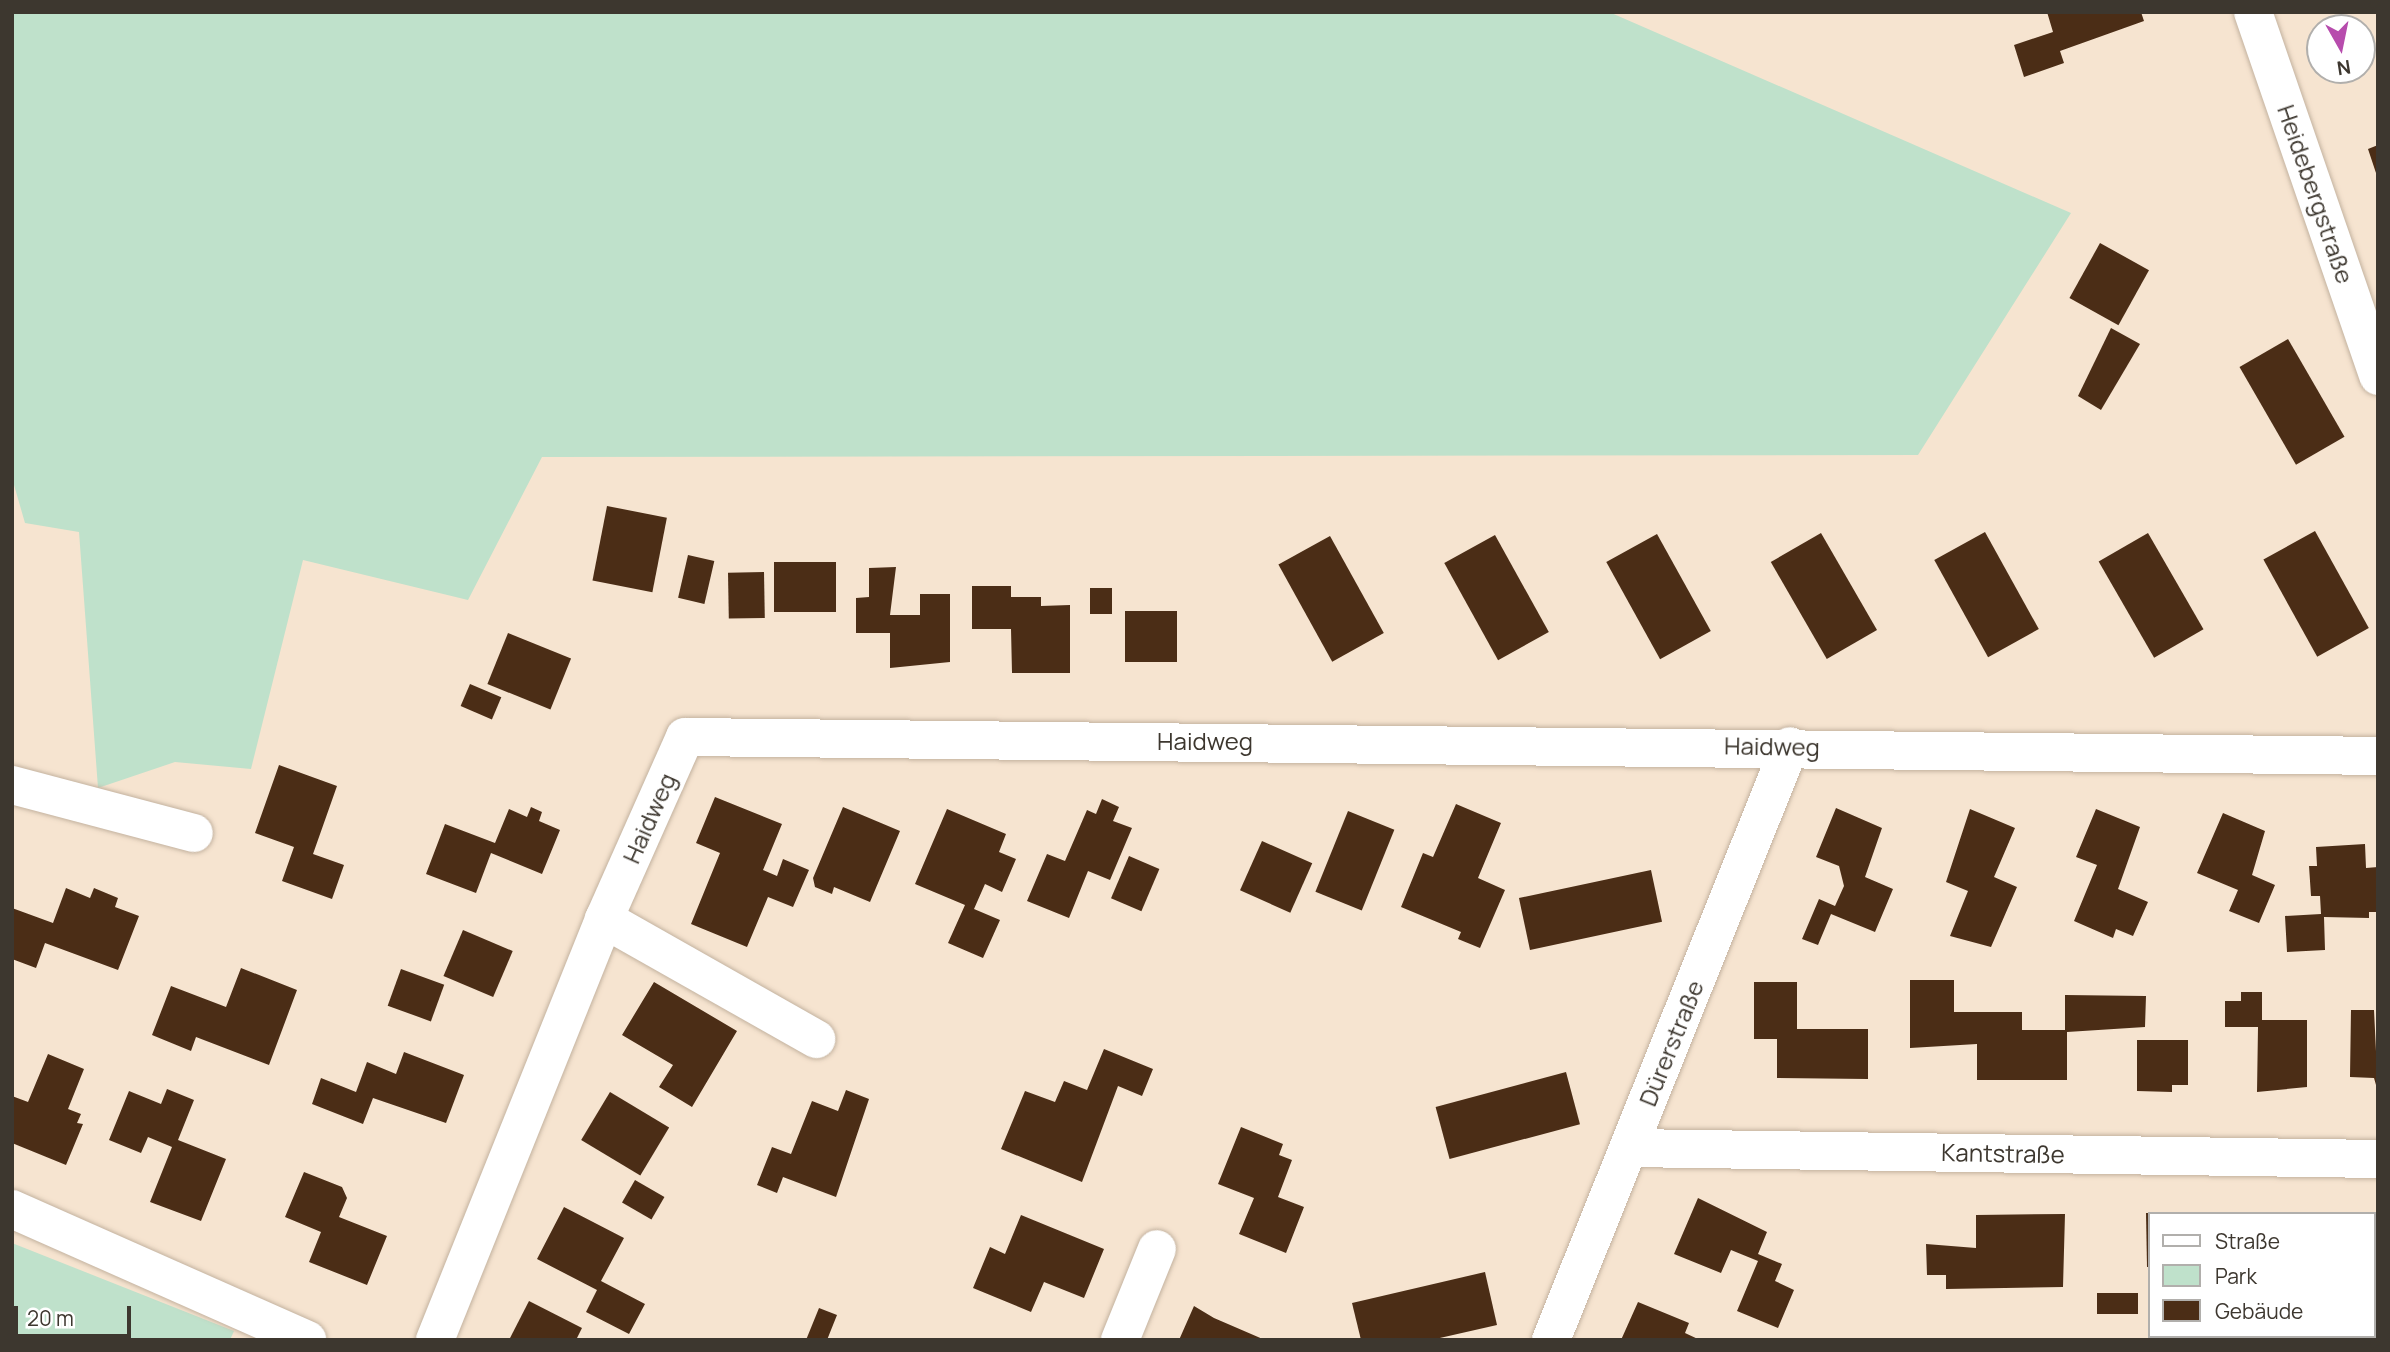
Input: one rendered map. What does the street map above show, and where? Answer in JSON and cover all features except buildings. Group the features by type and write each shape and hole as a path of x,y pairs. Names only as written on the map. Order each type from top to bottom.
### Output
{"street":[{"name":"Heidebergstraße","path":"2253,12 2378,376"},
{"name":"Haidweg","path":"435,1340 604,919 685,737 1790,746 2378,756"},
{"name":"Dürerstraße","path":"1551,1340 1790,746"},
{"path":"12,785 194,833"},
{"path":"604,919 816,1039"},
{"name":"Kantstraße","path":"1629,1147 2378,1159"},
{"path":"12,1209 307,1340"},
{"path":"1120,1340 1157,1249"}],"green space":[{"path":"12,12 1609,12 2071,213 1918,455 542,457 468,600 303,560 251,769 175,762 98,788 79,532 25,523 12,478"},
{"path":"12,1243 234,1331 230,1340 12,1340"}]}
